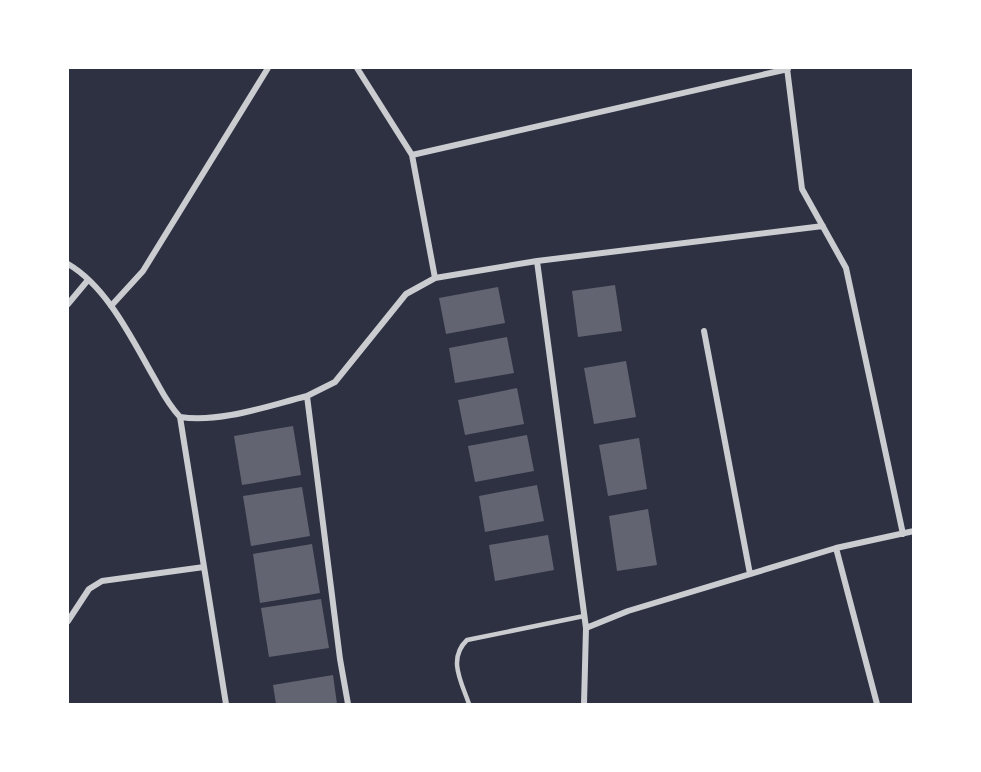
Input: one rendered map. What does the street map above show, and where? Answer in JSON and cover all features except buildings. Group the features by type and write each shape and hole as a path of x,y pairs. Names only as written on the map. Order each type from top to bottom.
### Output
{"street":[{"path":"111,306 142,271 268,68"},
{"path":"357,68 412,155 435,278"},
{"path":"412,155 788,68 802,189 846,268 903,534"},
{"path":"180,417 199,420 256,409 307,396 335,382 406,294 435,278 537,261 823,226"},
{"path":"537,261 586,628 584,705"},
{"path":"68,264 88,280 111,306 167,404 180,417 226,705"},
{"path":"68,304 88,280"},
{"path":"704,331 750,574"},
{"path":"307,396 340,659 348,705"},
{"path":"586,628 628,611 837,548 914,531"},
{"path":"837,548 877,705"},
{"path":"68,621 89,589 102,581 204,567"}],"lane":[{"path":"469,705 456,664 458,652 467,640 584,616"}]}
